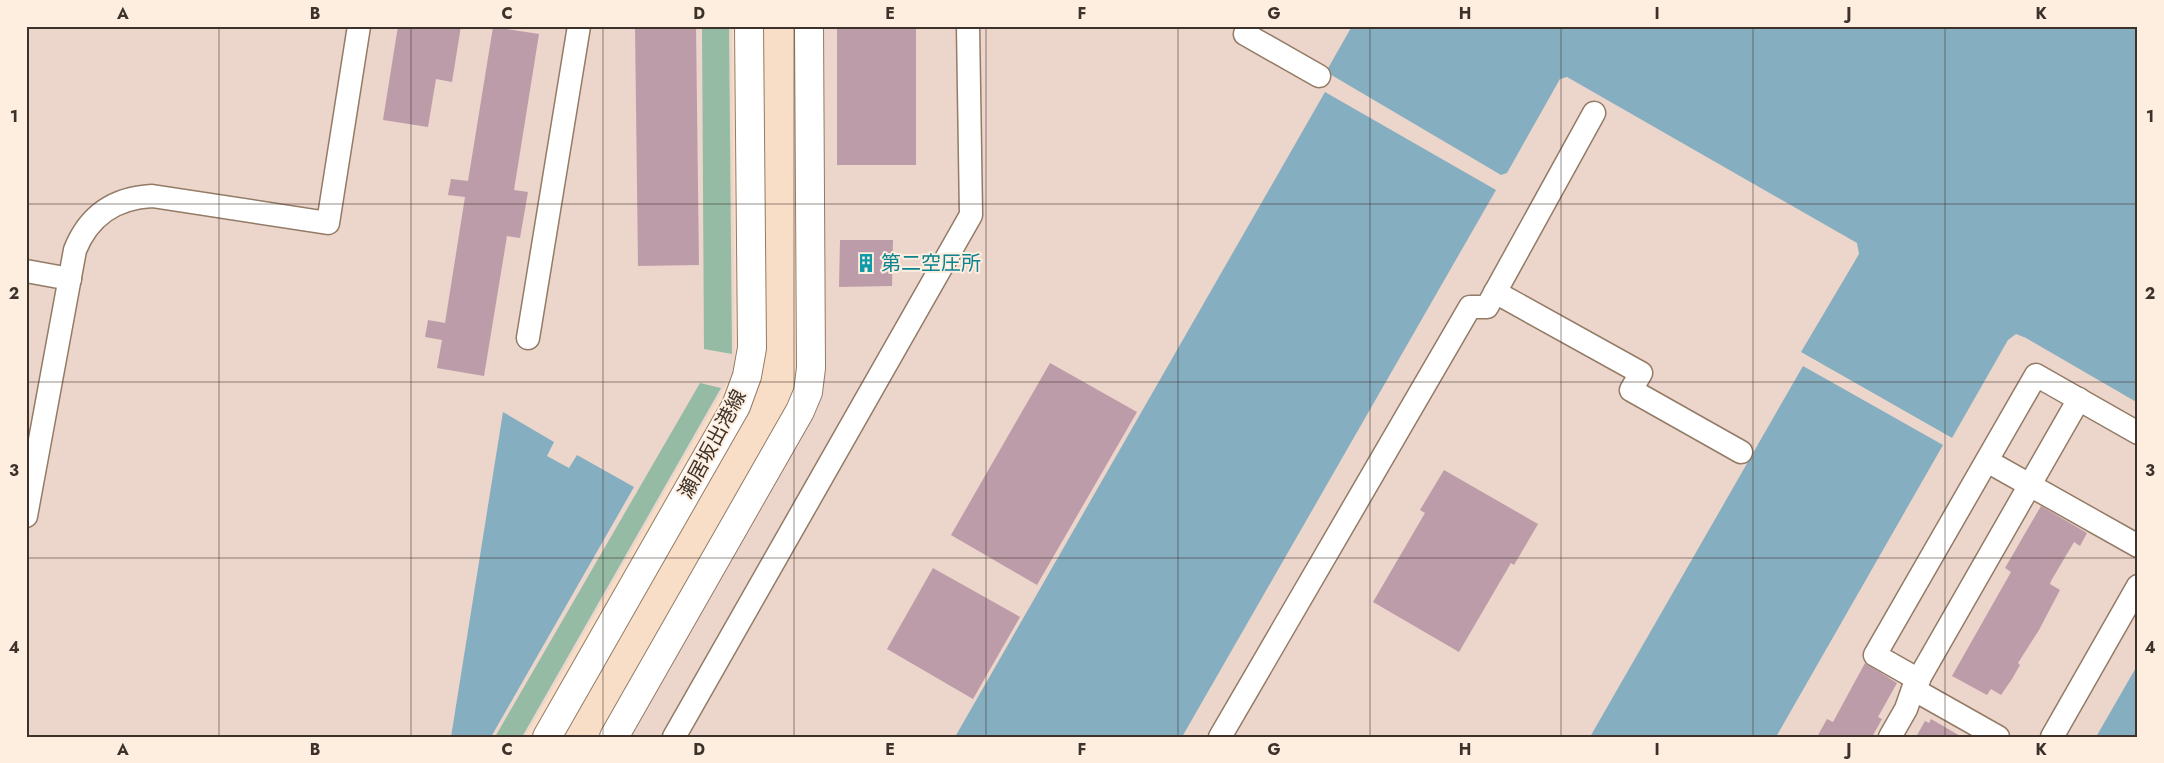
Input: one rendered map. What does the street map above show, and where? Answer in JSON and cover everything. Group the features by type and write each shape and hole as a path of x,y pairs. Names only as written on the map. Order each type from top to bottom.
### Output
{"main road":[{"name":"瀬居坂出港線","path":"547,737 736,406 747,376 752,348 749,26"},
{"path":"614,737 800,411 808,392 811,368 808,26"}],"lane":[{"path":"26,516 75,250 82,233 91,220 104,211 133,197 152,196 328,223 359,26"},
{"path":"528,338 579,26"},
{"path":"674,737 971,215 968,26"},
{"path":"1249,26 1245,34 1319,76"},
{"path":"1220,737 1470,307 1487,307 1594,113"},
{"path":"26,271 70,279"},
{"path":"1495,292 1641,373 1631,390 1742,452"},
{"path":"1998,737 1916,685 1874,655 2036,375 2138,433"},
{"path":"1890,737 1906,709 1916,685 2079,399"},
{"path":"1987,461 2138,546"},
{"path":"2052,737 2138,586"}],"shaded area":[{"path":"26,26 732,26 735,369 525,737 26,737"},
{"path":"817,26 1352,26 1327,70 1328,73 1501,175 1507,173 1560,79 1567,77 1858,243 1859,254 1801,352 1951,438 2008,340 2016,334 2138,403 2138,664 2096,737 627,737 820,394"}],"green space":[{"path":"702,26 729,26 732,354 704,349"},
{"path":"700,383 721,388 522,737 495,737"}],"water":[{"path":"1352,26 2138,26 2138,403 2016,334 2008,340 1952,438 1801,352 1859,254 1857,243 1567,77 1560,79 1507,173 1501,175 1328,73 1327,70"},
{"path":"1325,92 1496,190 1182,737 955,737"},
{"path":"1803,366 1943,445 1776,737 1590,737"},
{"path":"503,412 554,442 547,456 569,468 577,455 634,487 491,737 451,737"},
{"path":"2138,664 2138,737 2096,737"}],"building":[{"path":"398,26 461,26 452,82 436,79 428,127 383,120"},
{"path":"635,26 696,26 699,265 638,266"},
{"path":"837,26 916,26 916,165 837,165"},
{"path":"493,27 539,34 514,190 528,192 520,238 507,236 484,376 437,368 442,340 425,337 428,320 445,323 465,197 448,195 451,179 468,181"},
{"name":"第二空圧所","path":"840,240 893,240 892,286 839,287"},
{"path":"1050,363 1137,412 1037,585 951,535"},
{"path":"1444,470 1538,524 1514,565 1511,563 1459,652 1373,602 1425,513 1420,510"},
{"path":"2041,506 2087,533 2080,546 2074,542 2051,581 2050,584 2060,590 2039,630 2018,663 2020,665 2012,679 2001,695 1991,689 1987,695 1952,676 2011,572 2005,568"},
{"path":"933,568 1020,617 973,699 887,649"},
{"path":"1865,663 1897,683 1878,717 1882,719 1872,737 1817,737 1827,719 1833,722"},
{"path":"1931,719 1962,737 1916,737 1925,721 1929,723"}],"place":[{"name":"第二空圧所","path":"866,263"}]}
